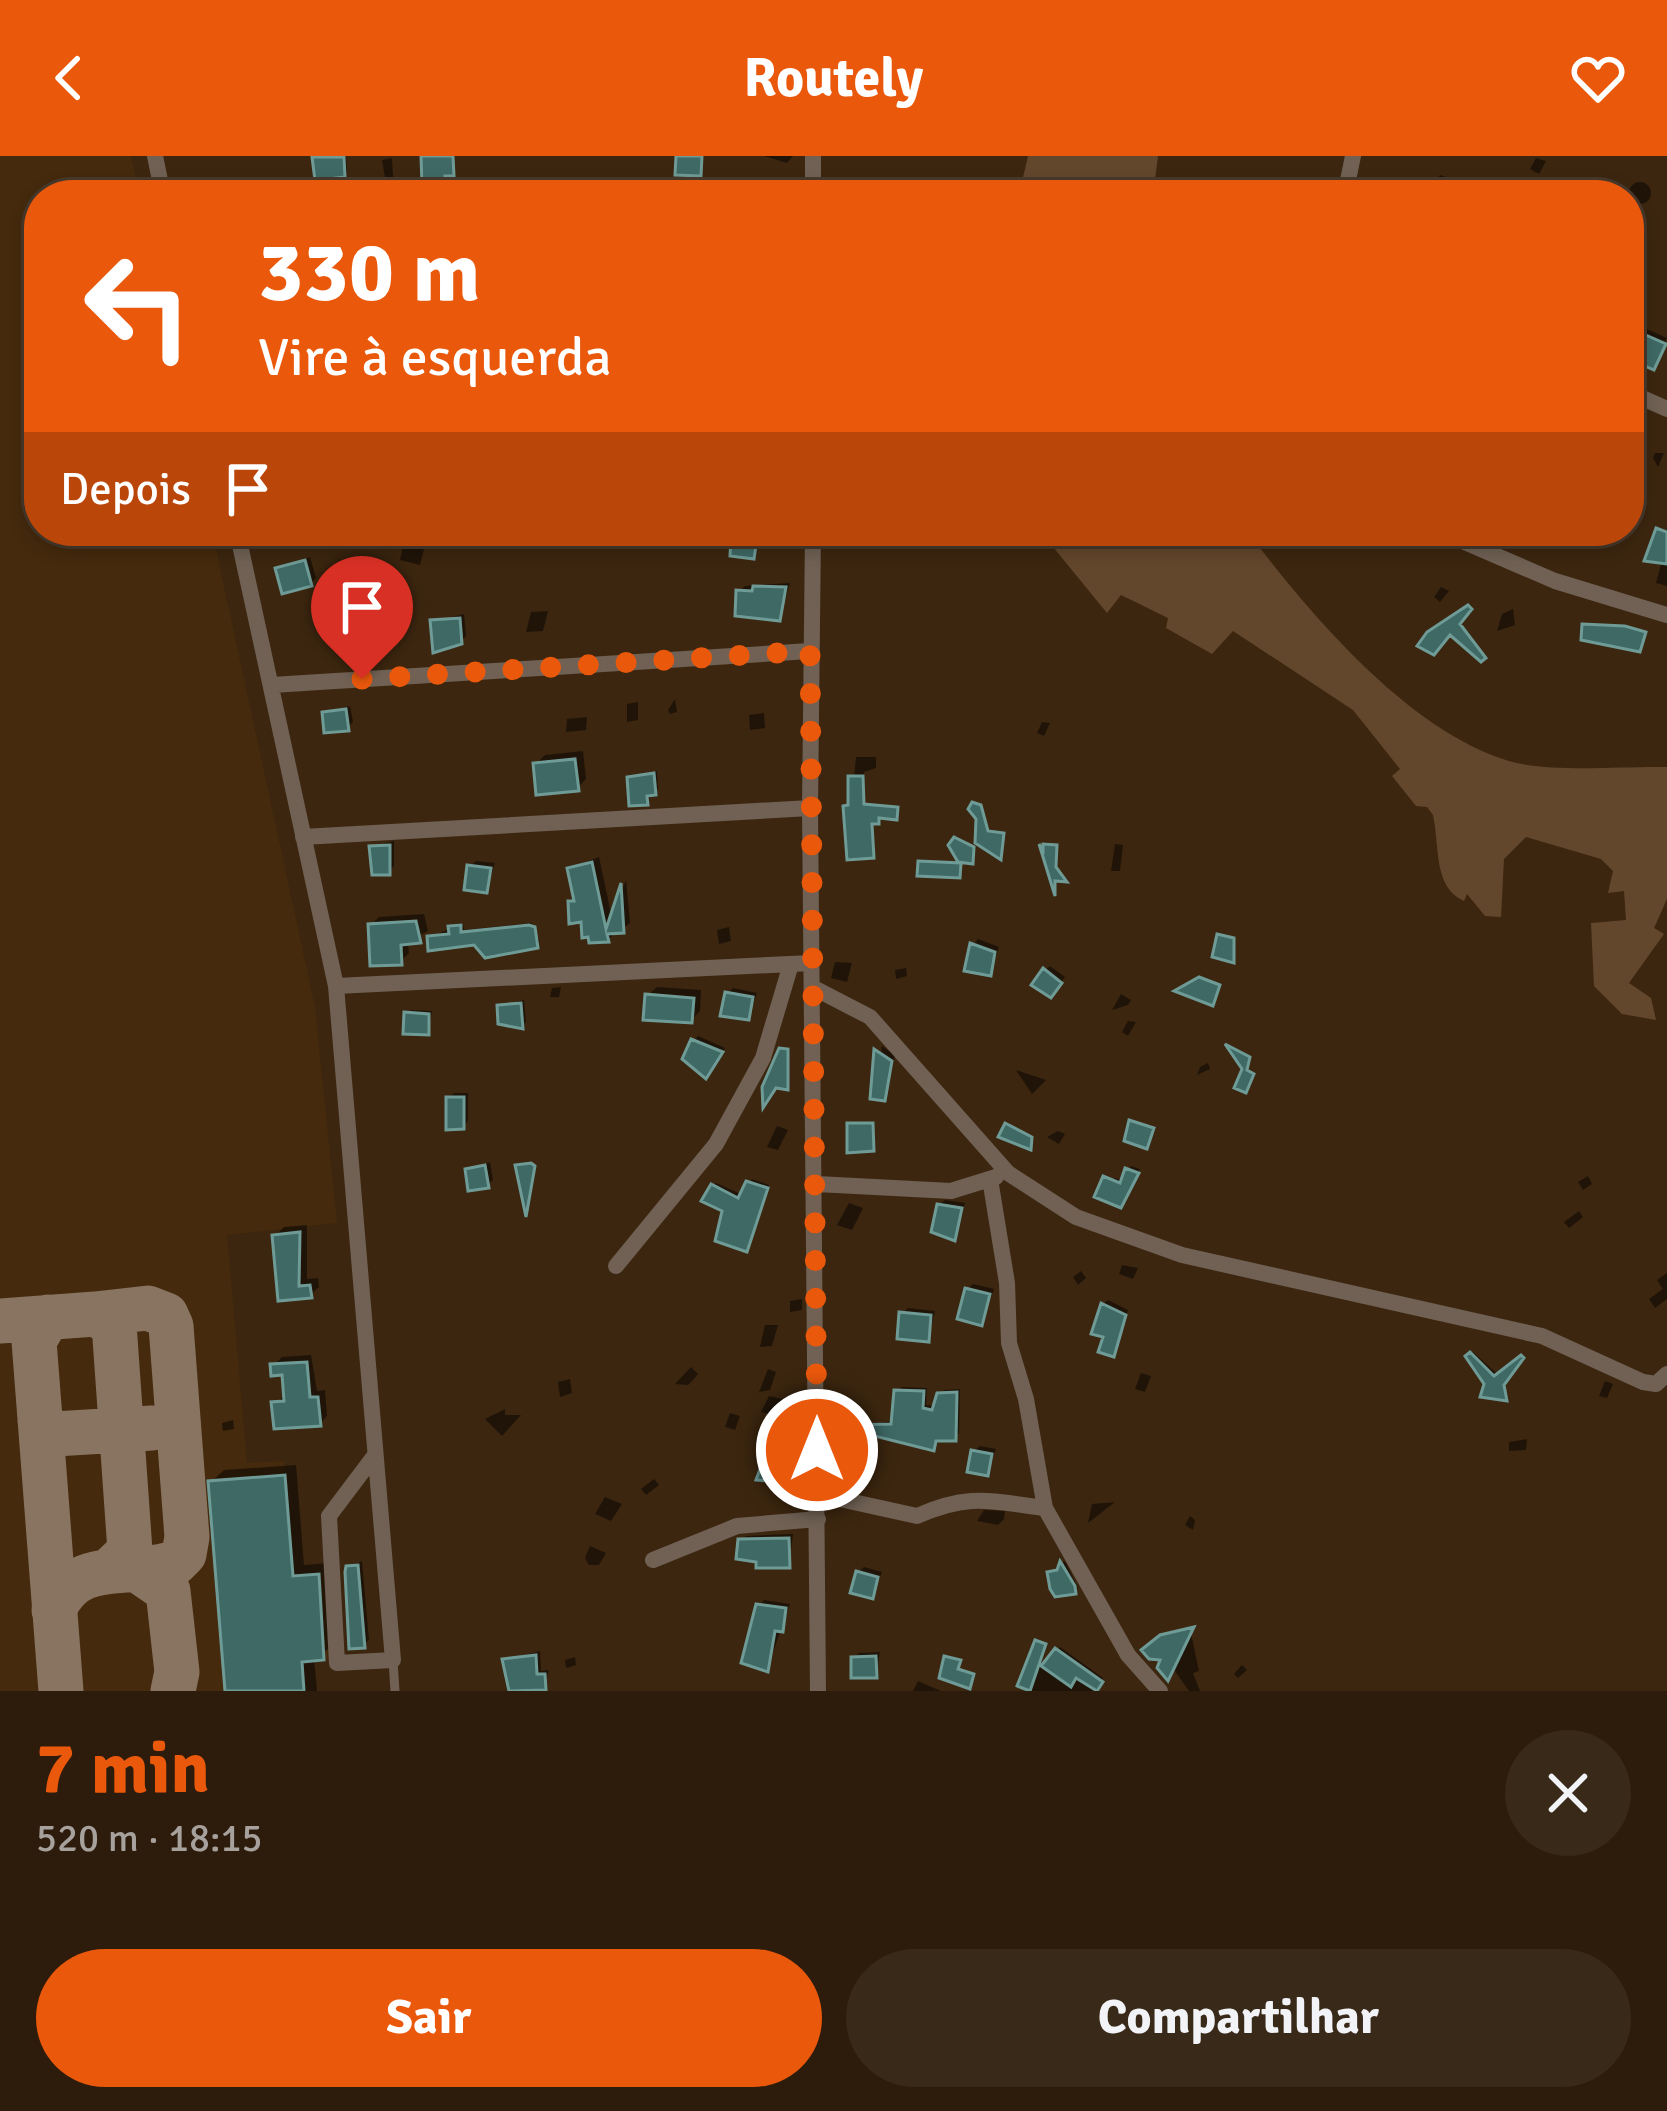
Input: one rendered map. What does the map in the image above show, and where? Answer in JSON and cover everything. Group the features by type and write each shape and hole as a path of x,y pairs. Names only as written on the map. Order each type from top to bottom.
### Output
{"street":[{"path":"240,546 336,986 393,1660 337,1663 328,1516 375,1455"},
{"path":"813,546 810,808 818,1691"},
{"path":"1474,546 1555,581 1667,615"},
{"path":"272,685 810,651"},
{"path":"303,837 810,808"},
{"path":"336,986 812,963"},
{"path":"616,1266 716,1144 763,1058 791,964"},
{"path":"812,986 870,1017 999,1176 1076,1217 1182,1255 1518,1329 1643,1382 1655,1384 1667,1374"},
{"path":"817,1184 951,1191 999,1176"},
{"path":"999,1176 1009,1343 1026,1399 1045,1508 1128,1655 1160,1691"},
{"path":"818,1494 916,1516 940,1503 964,1499 1045,1508"},
{"path":"653,1560 737,1526 818,1519"}],"lane":[{"path":"393,1660 395,1691"}],"shaded area":[{"path":"0,156 131,156 136,180 24,180 24,546 215,546 315,1007 337,1223 227,1235 247,1463 284,1461 293,1575 327,1573 334,1659 302,1662 304,1691 0,1691"},
{"path":"1028,156 1158,156 1155,180 1022,180"},
{"path":"1052,546 1259,546 1363,666 1434,724 1471,746 1526,765 1667,767 1667,899 1654,928 1664,934 1629,983 1651,998 1656,1020 1622,1014 1594,986 1591,923 1626,920 1624,891 1608,893 1613,871 1601,859 1526,837 1504,859 1501,917 1485,916 1467,894 1464,901 1447,886 1433,815 1427,807 1416,806 1392,776 1400,769 1353,710 1233,631 1212,654 1166,628 1168,618 1121,595 1107,613"}],"building":[{"path":"421,156 453,156 454,176 422,180"},
{"path":"676,156 702,156 701,176 675,175"},
{"path":"312,157 344,157 345,177 315,180"},
{"path":"1644,334 1666,344 1654,370 1644,366"},
{"path":"1656,528 1667,532 1667,564 1644,561"},
{"path":"730,546 756,546 754,559 730,556"},
{"path":"305,560 312,586 282,594 275,568"},
{"path":"753,586 786,587 780,621 735,616 736,590 752,591"},
{"path":"1468,605 1472,609 1460,624 1486,658 1481,662 1450,635 1434,655 1417,646 1427,632"},
{"path":"460,618 462,644 433,653 430,620"},
{"path":"1582,624 1646,632 1640,652 1581,640"},
{"path":"346,709 349,731 324,733 322,712"},
{"path":"575,759 579,791 536,795 533,763"},
{"path":"654,773 656,795 647,796 648,805 629,806 627,777"},
{"path":"848,776 863,776 864,804 898,807 897,820 879,818 879,824 872,824 874,858 847,860 843,806 848,805"},
{"path":"972,802 981,805 988,831 1004,833 1001,860 975,843 976,819 968,809"},
{"path":"954,837 974,847 973,864 958,862 948,845"},
{"path":"1039,844 1043,850 1043,844 1057,845 1056,867 1067,882 1055,881 1055,896"},
{"path":"390,845 390,875 372,875 369,846"},
{"path":"918,861 961,863 960,878 917,876"},
{"path":"592,862 606,929 621,883 624,933 607,934 609,942 589,943 588,937 582,938 581,922 569,924 568,901 574,901 567,868"},
{"path":"467,865 491,868 487,893 464,890"},
{"path":"416,921 421,943 401,945 402,965 370,966 368,924"},
{"path":"461,925 461,932 529,925 535,927 538,948 485,958 474,945 428,951 427,936 449,934 448,926"},
{"path":"1217,934 1234,938 1234,963 1212,957"},
{"path":"970,943 995,952 991,976 964,971"},
{"path":"1043,968 1062,983 1051,998 1031,985"},
{"path":"1199,977 1220,985 1213,1006 1174,991"},
{"path":"725,992 753,997 749,1020 720,1016"},
{"path":"645,994 694,998 692,1023 643,1020"},
{"path":"521,1003 523,1029 498,1024 497,1005"},
{"path":"404,1012 429,1014 429,1035 403,1034"},
{"path":"691,1039 723,1052 706,1079 682,1059"},
{"path":"1225,1044 1250,1057 1247,1070 1254,1074 1246,1093 1234,1088 1242,1069"},
{"path":"779,1048 788,1049 788,1090 776,1088 763,1108 762,1087"},
{"path":"874,1049 892,1061 885,1101 870,1099"},
{"path":"446,1097 464,1097 464,1129 446,1130"},
{"path":"1129,1120 1154,1128 1147,1149 1124,1141"},
{"path":"847,1123 873,1123 874,1151 847,1153"},
{"path":"1005,1123 1032,1137 1031,1150 998,1137"},
{"path":"485,1165 489,1188 468,1191 465,1169"},
{"path":"515,1165 535,1166 526,1217"},
{"path":"1125,1168 1139,1173 1121,1208 1094,1197 1103,1176 1120,1183"},
{"path":"746,1181 768,1188 747,1252 715,1241 722,1211 701,1201 711,1184 738,1198"},
{"path":"937,1204 962,1208 955,1241 931,1232"},
{"path":"300,1232 299,1286 310,1285 312,1298 278,1301 272,1235"},
{"path":"965,1288 990,1294 982,1326 957,1319"},
{"path":"1101,1303 1126,1315 1114,1357 1098,1352 1103,1337 1091,1334"},
{"path":"899,1312 931,1315 929,1342 897,1339"},
{"path":"1470,1352 1494,1376 1521,1355 1524,1358 1504,1385 1507,1401 1480,1397 1484,1384 1465,1356"},
{"path":"307,1362 310,1397 318,1397 321,1426 274,1429 271,1402 284,1401 282,1375 271,1376 270,1364"},
{"path":"894,1390 924,1391 923,1408 932,1410 937,1393 957,1392 956,1441 936,1441 934,1451 851,1430 851,1425 891,1424"},
{"path":"971,1450 992,1454 988,1476 967,1472"},
{"path":"792,1462 793,1483 756,1480 762,1464"},
{"path":"285,1475 293,1576 319,1574 324,1660 302,1662 304,1691 225,1691 208,1481"},
{"path":"789,1538 790,1568 756,1568 756,1562 736,1559 738,1539"},
{"path":"1060,1561 1076,1594 1055,1597 1050,1589 1047,1572 1057,1570"},
{"path":"358,1565 365,1648 349,1649 345,1572 346,1566"},
{"path":"856,1571 878,1577 873,1599 850,1593"},
{"path":"756,1604 786,1608 783,1632 775,1631 768,1672 741,1663"},
{"path":"1194,1627 1168,1681 1157,1668 1160,1660 1149,1659 1141,1650 1160,1635"},
{"path":"1035,1640 1046,1644 1030,1691 1017,1686"},
{"path":"1055,1648 1103,1682 1097,1691 1076,1678 1071,1687 1041,1666"},
{"path":"536,1655 537,1674 545,1674 546,1690 509,1691 502,1659"},
{"path":"876,1656 877,1678 851,1678 851,1657"},
{"path":"944,1656 961,1660 958,1669 974,1674 970,1689 939,1678"}],"taxiway":[{"path":"54,1610 64,1593 90,1575 175,1563 184,1554 187,1537 171,1326 166,1315 148,1308 95,1314"},
{"path":"0,1321 95,1314 114,1324 130,1551 109,1571"},
{"path":"48,1317 34,1341 61,1691"},
{"path":"40,1421 55,1434 152,1428"},
{"path":"136,1569 168,1591 177,1672 173,1691"}],"route":[{"path":"362,679 810,651 817,1450"}]}
